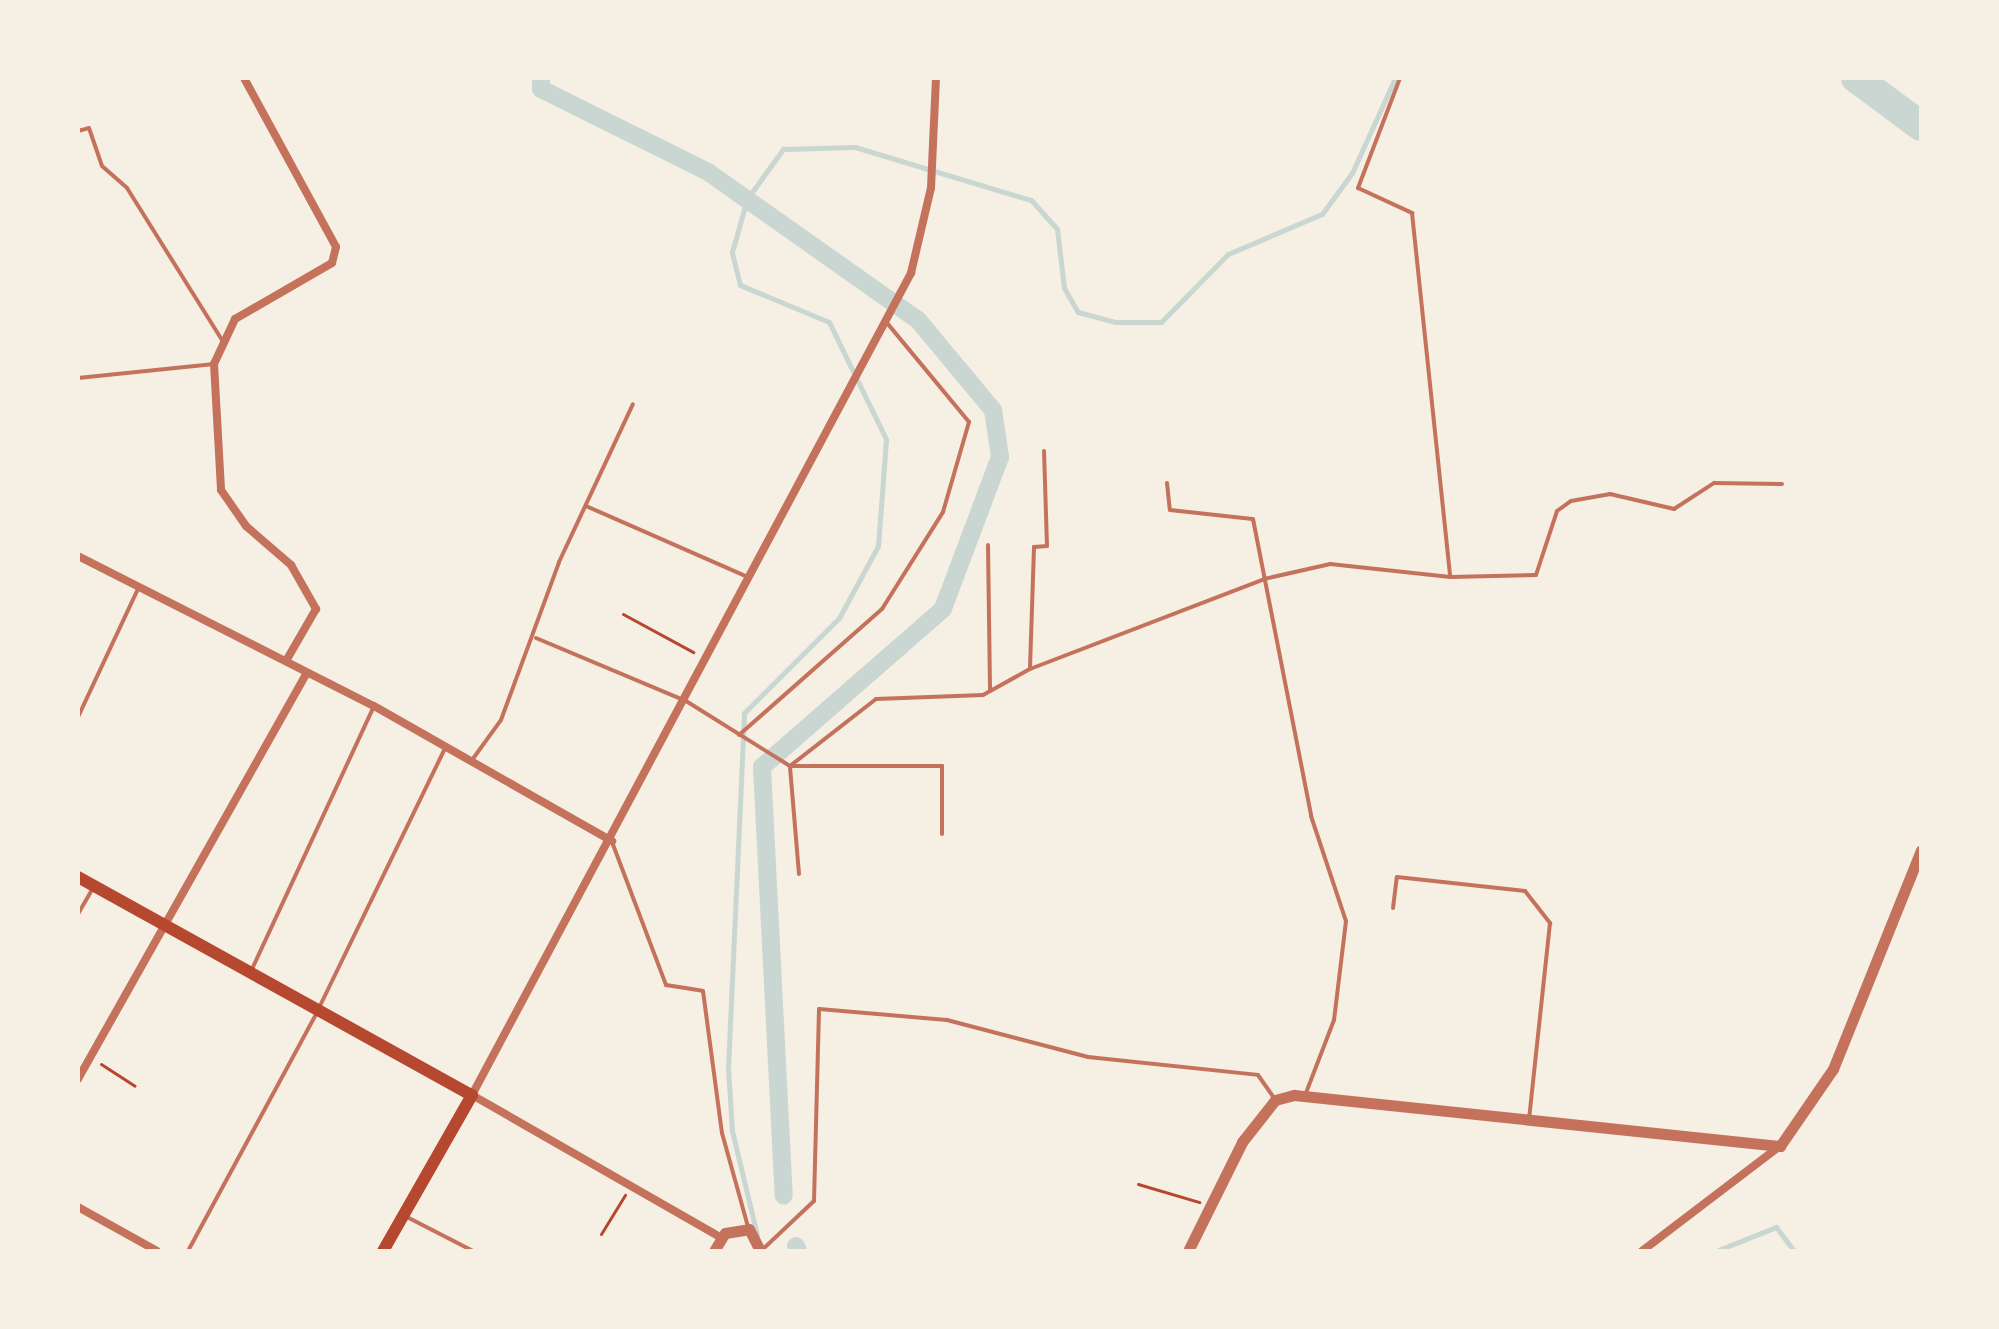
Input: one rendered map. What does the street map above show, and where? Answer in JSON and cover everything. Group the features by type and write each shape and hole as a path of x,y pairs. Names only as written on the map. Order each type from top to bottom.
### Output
{"main road":[{"path":"78,877 249,975 472,1095 383,1251"}],"street":[{"path":"244,78 336,255 235,319 222,340 214,364 221,490 246,526 291,565 316,609 286,661"},
{"path":"761,1251 749,1229 720,1237 633,1182 472,1095 710,660 911,273 926,219 936,78"},
{"path":"78,556 137,591 374,706 612,841"},
{"path":"78,1079 166,928 307,673"},
{"path":"1642,1251 1780,1146 1833,1069 1921,850"},
{"path":"1188,1251 1207,1205 1275,1100 1305,1095 1780,1146"},
{"path":"78,1207 157,1251"},
{"path":"714,1251 720,1237"}],"lane":[{"path":"1400,78 1358,188 1412,213 1450,577"},
{"path":"78,131 89,128 102,166 127,188 222,340"},
{"path":"739,735 882,609 943,512 969,422 885,321"},
{"path":"78,378 214,364"},
{"path":"472,760 501,720 536,638 559,562 633,404"},
{"path":"1030,669 1034,547 1047,546 1044,451"},
{"path":"1167,483 1170,510 1253,519 1311,816 1346,921 1334,1020 1305,1095"},
{"path":"790,766 876,699 990,692 1030,669 1264,579 1330,564 1450,577 1536,575 1557,511 1571,501 1610,494 1674,509 1714,483 1782,484"},
{"path":"586,506 750,578"},
{"path":"988,545 990,692"},
{"path":"78,717 137,591"},
{"path":"536,638 686,701 790,766 942,766 942,834"},
{"path":"249,975 374,706"},
{"path":"188,1251 317,1012 446,747"},
{"path":"790,766 799,874"},
{"path":"612,841 666,985 703,991 722,1133 749,1229"},
{"path":"1393,908 1397,877 1525,891 1550,923 1529,1118"},
{"path":"78,914 94,885"},
{"path":"761,1251 814,1201 819,1009 947,1020 1088,1057 1258,1075 1275,1100"},
{"path":"403,1215 473,1251"}],"path":[{"path":"623,614 710,660"},
{"path":"91,1056 135,1086"},
{"path":"601,1234 633,1182"},
{"path":"1138,1184 1207,1205"}],"waterway":[{"path":"541,78 541,89 708,172 918,320 993,410 1000,457 943,609 762,767 784,1195"},
{"path":"757,1235 732,1131 728,1068 744,713 839,618 878,546 886,439 829,322 740,285 732,252 747,199 783,149 855,147 1031,200 1057,229 1064,288 1078,312 1115,322 1161,322 1228,254 1322,214 1352,173 1395,78"},
{"path":"1856,78 1921,126"},
{"path":"1716,1251 1776,1227 1794,1251"},
{"path":"796,1246 798,1251"}]}
